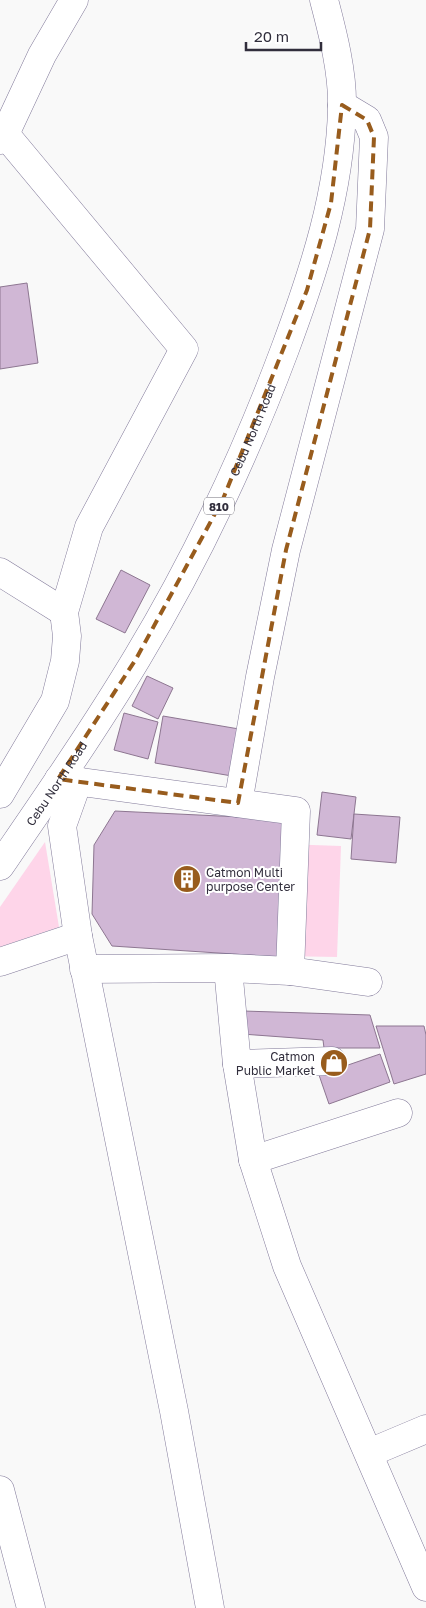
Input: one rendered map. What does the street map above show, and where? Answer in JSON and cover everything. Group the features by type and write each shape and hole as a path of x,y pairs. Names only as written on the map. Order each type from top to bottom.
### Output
{"main road":[{"path":"0,794 55,701 64,661 67,636 64,612 89,527 184,349 2,135 42,55 74,0"},
{"name":"Cebu North Road","path":"4,850 68,780 194,556 223,499 263,404 306,290 331,203 339,151 342,105 336,54 324,0"},
{"path":"238,803 260,676 286,550 370,229 374,136 367,120 342,105"},
{"path":"0,572 64,612"},
{"path":"210,1608 174,1412 78,936 62,826 68,780 296,811 290,972"},
{"path":"0,962 78,936"},
{"path":"84,969 228,968 290,972 368,982"},
{"path":"228,968 237,1064 253,1160 287,1266 426,1587"},
{"path":"237,1064 332,1061"},
{"path":"253,1160 398,1113"},
{"path":"369,1453 426,1429"},
{"path":"0,1490 31,1608"}],"highlighted area":[{"path":"342,105 367,120 374,137 370,229 286,550 238,803 58,779 136,659 223,499 307,290 331,203"}],"shaded area":[{"path":"45,842 59,927 0,947 0,907"},
{"path":"284,844 341,846 337,957 280,956"}],"building":[{"path":"27,283 38,363 0,369 0,287"},
{"path":"121,570 150,585 125,633 96,619"},
{"path":"147,676 173,688 158,719 132,706"},
{"path":"124,713 158,722 148,759 114,750"},
{"path":"163,716 239,729 232,776 155,763"},
{"path":"322,792 356,797 351,839 317,835"},
{"name":"Catmon Multi purpose Center","path":"115,811 282,819 279,957 112,946 92,914 94,845"},
{"path":"354,814 400,817 396,863 351,859"},
{"path":"243,1011 370,1015 380,1048 324,1048 323,1040 242,1034"},
{"path":"376,1026 424,1026 426,1035 426,1074 394,1084"},
{"path":"380,1054 390,1082 329,1104 319,1075"}],"place":[{"name":"Catmon Multi purpose Center","path":"187,879"},
{"name":"Catmon Public Market","path":"334,1063"}]}
